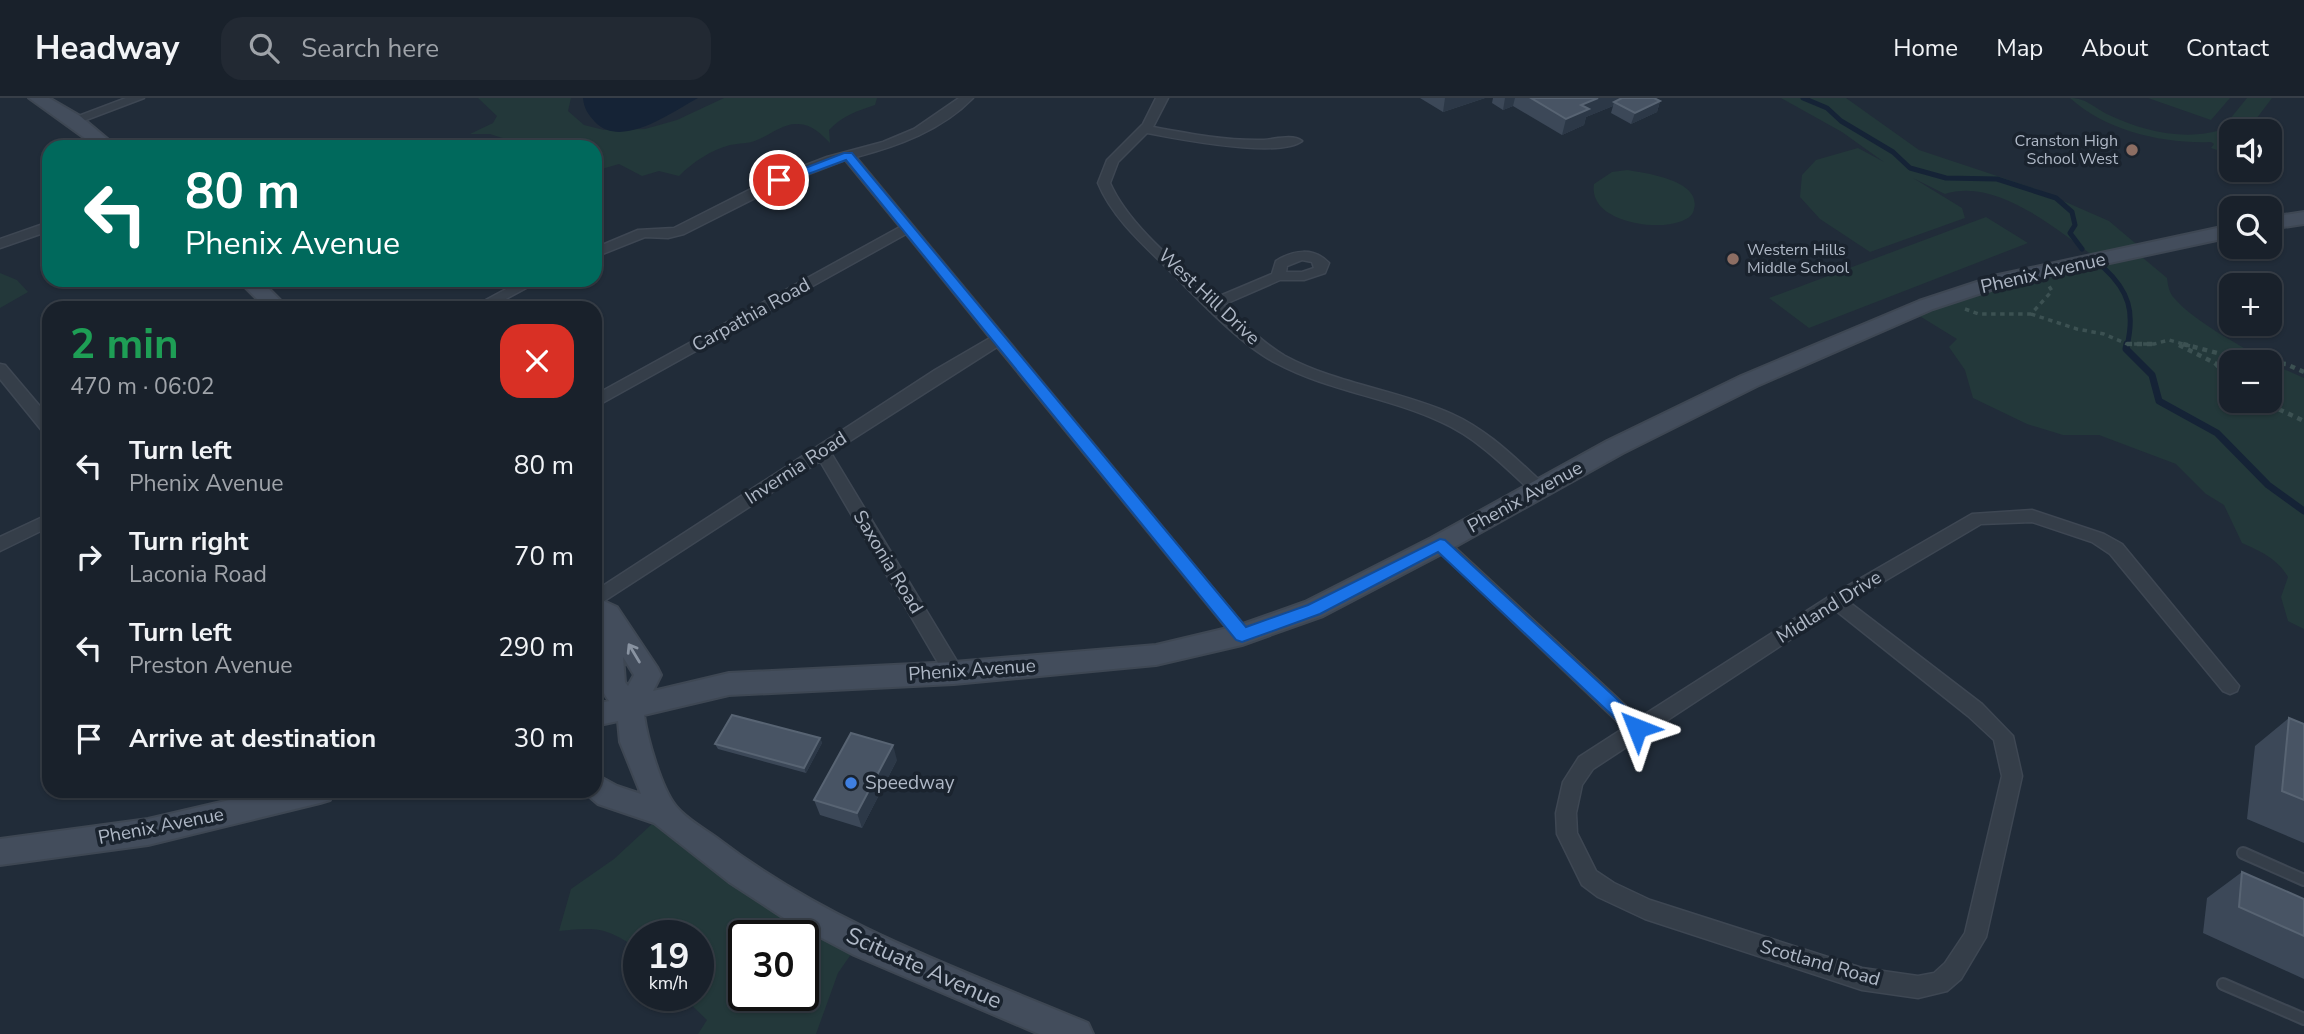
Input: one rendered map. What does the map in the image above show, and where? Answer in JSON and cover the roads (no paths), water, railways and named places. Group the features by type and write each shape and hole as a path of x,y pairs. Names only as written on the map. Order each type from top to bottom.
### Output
{"main road":[{"path":"37,98 75,120 99,140"},
{"path":"2282,221 2304,218"},
{"name":"Phenix Avenue","path":"602,713 729,684 954,673 1156,655 1242,635 1314,609 1440,544 1615,447 1749,381 1853,334 1998,281 2219,234"},
{"path":"259,287 272,301"},
{"path":"602,611 608,614 648,675 630,706 612,686 608,640 602,630"},
{"name":"Scituate Avenue","path":"630,706 634,742 664,814 738,872 794,908 865,945 1077,1034"},
{"path":"602,791 664,814"},
{"name":"Phenix Avenue","path":"0,852 148,832 291,798"}],"street":[{"path":"75,120 138,98"},
{"path":"602,250 643,233 668,234 679,231 779,180 848,155 887,145 918,132 967,98"},
{"name":"West Hill Drive","path":"1162,98 1144,129 1122,147 1105,174 1104,188 1123,216 1239,330 1277,357 1320,377 1448,418 1491,446 1539,489"},
{"path":"1144,129 1215,143 1258,145 1296,141"},
{"path":"848,155 1242,635"},
{"name":"Carpathia Road","path":"602,398 907,228"},
{"path":"0,244 42,229"},
{"path":"1214,304 1278,276"},
{"path":"492,301 520,287"},
{"name":"Invernia Road","path":"602,595 940,374 999,339"},
{"path":"0,369 42,420"},
{"name":"Saxonia Road","path":"821,451 954,673"},
{"name":"Midland Drive","path":"1637,728 1836,601 1978,518 2032,516 2098,538 2116,549 2230,686"},
{"path":"0,545 42,524"},
{"path":"1440,544 1637,728"},
{"name":"Scotland Road","path":"1637,728 1586,763 1573,782 1566,813 1567,834 1589,877 1605,890 1645,909 1862,979 1917,987 1939,983 1953,971 1975,937 2012,776 2007,750 2003,736 1975,710 1836,601"}],"lane":[{"path":"2243,853 2304,880"},
{"path":"2223,984 2304,1019"}],"water":[{"path":"583,98 698,98 662,119 633,130 619,132 606,130 595,122 584,105"}],"waterway":[{"path":"1803,98 1827,108 1841,121 1893,152 1910,168 1946,178 1997,179 2056,198 2072,212 2075,225 2070,233 2082,249"},
{"path":"2104,268 2119,285 2128,303 2130,323 2127,346"},
{"path":"2127,344 2126,349 2152,375 2159,401 2217,433 2268,485 2304,511"}],"place":[{"name":"Cranston High School West","path":"2132,150"},
{"name":"Western Hills Middle School","path":"1733,259"},
{"name":"Speedway","path":"851,783"}]}
